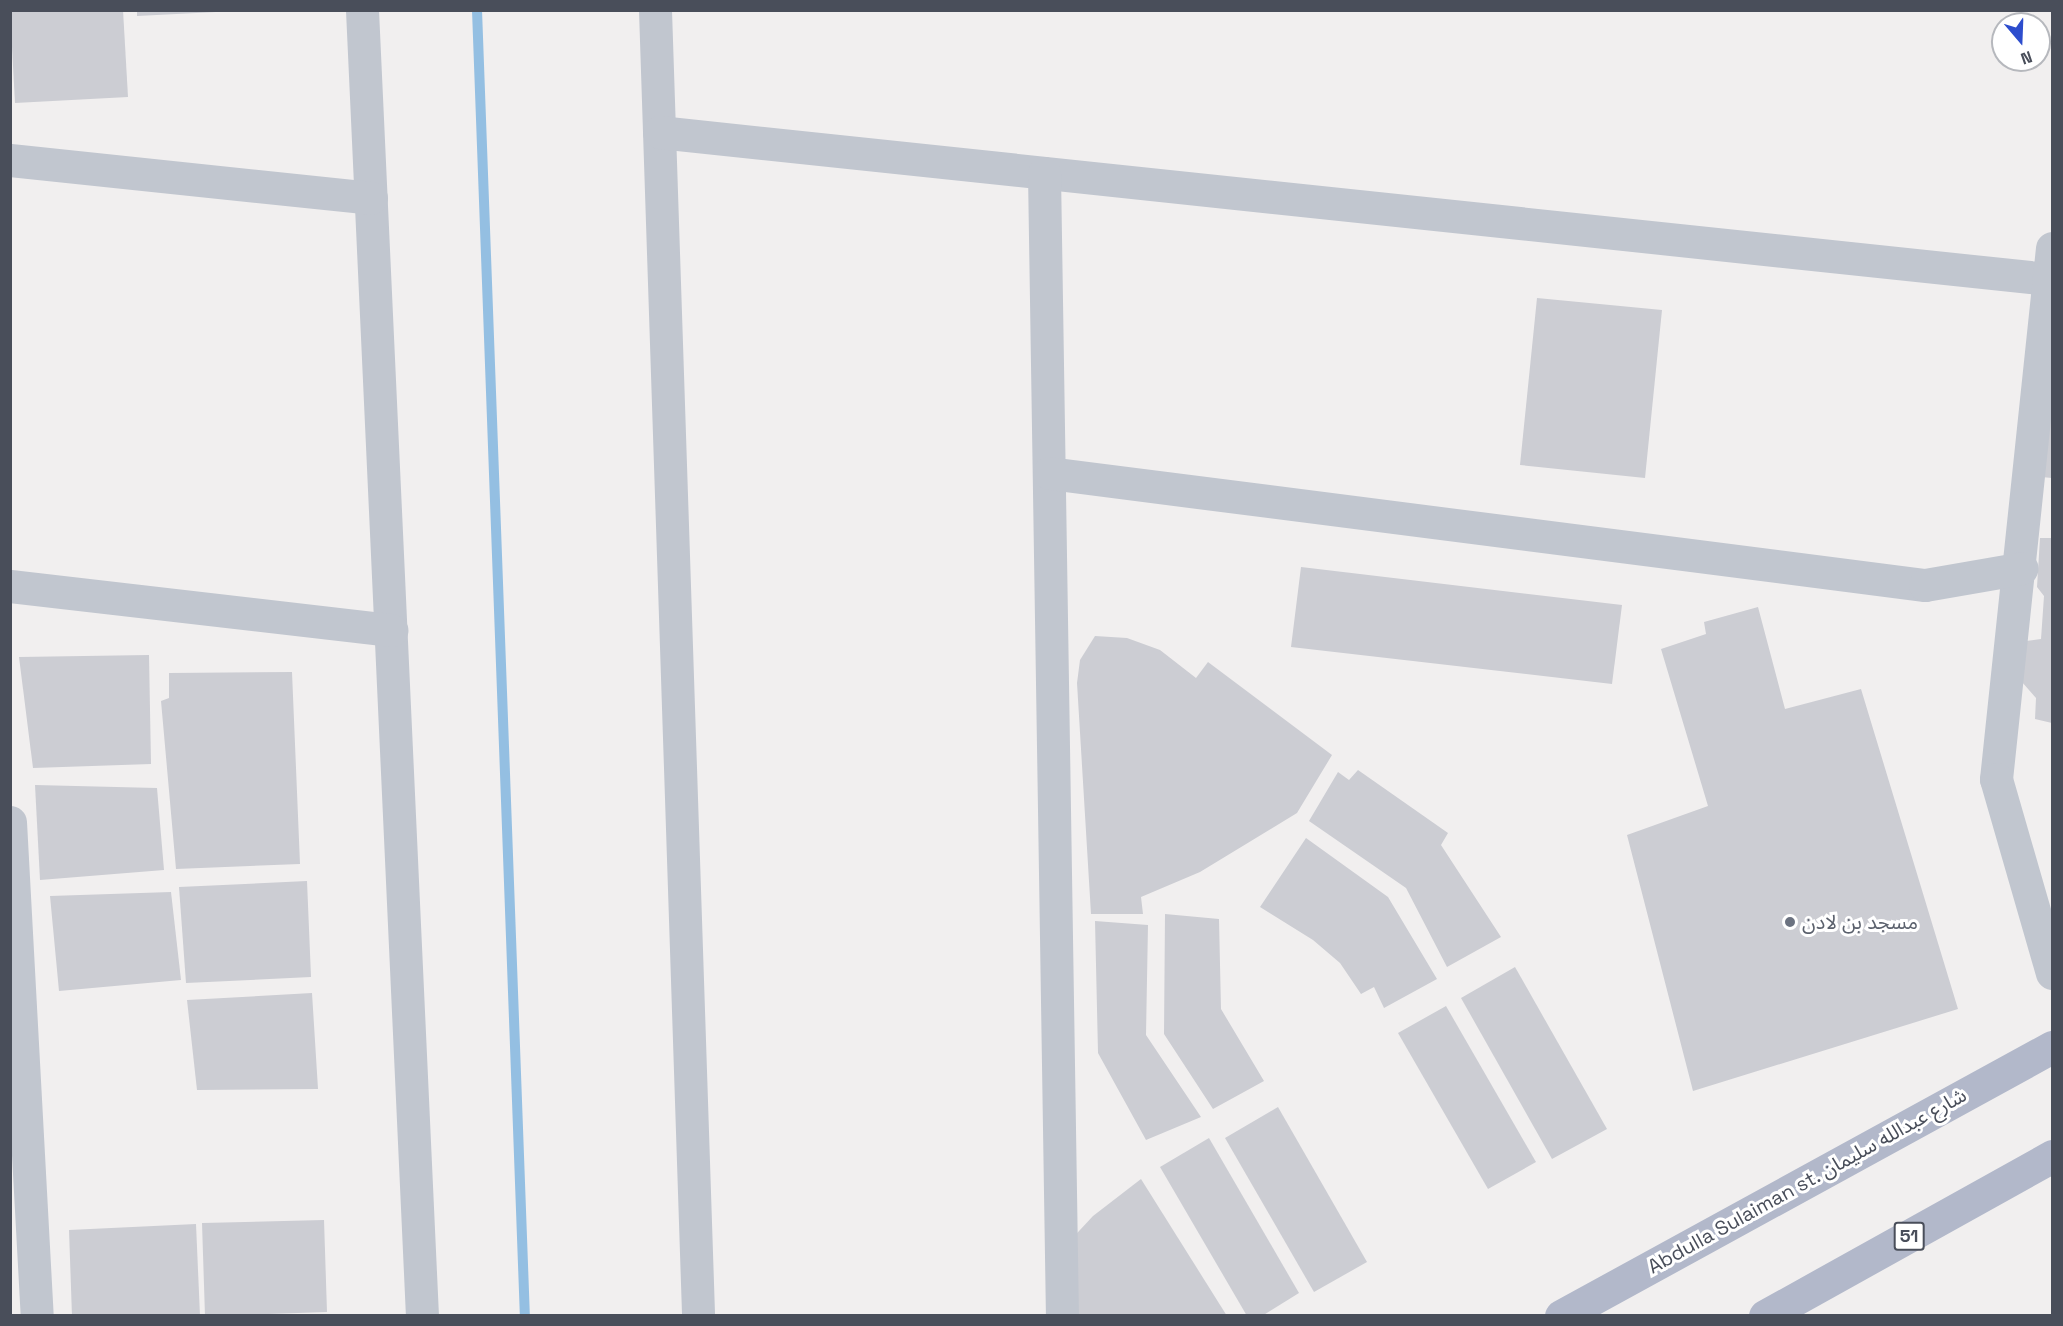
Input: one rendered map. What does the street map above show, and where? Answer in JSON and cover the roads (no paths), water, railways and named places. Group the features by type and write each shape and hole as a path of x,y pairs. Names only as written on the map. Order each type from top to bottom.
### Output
{"main road":[{"name":"Abdulla Sulaiman st. شارع عبدالله سليمان","path":"1561,1316 2052,1047"},
{"name":"51","path":"1765,1316 2052,1156"}],"street":[{"path":"362,10 422,1316"},
{"path":"655,10 698,1316"},
{"path":"659,132 1044,172 2051,264 1996,779 2052,973"},
{"path":"10,160 371,198"},
{"path":"1044,172 1062,1316"},
{"path":"1049,472 1925,585 2020,569"},
{"path":"10,586 391,630"},
{"path":"10,822 15,1003 37,1316"}],"waterway":[{"path":"477,10 525,1316"}],"place":[{"name":"مسجد بن لادن","path":"1790,922"}]}
